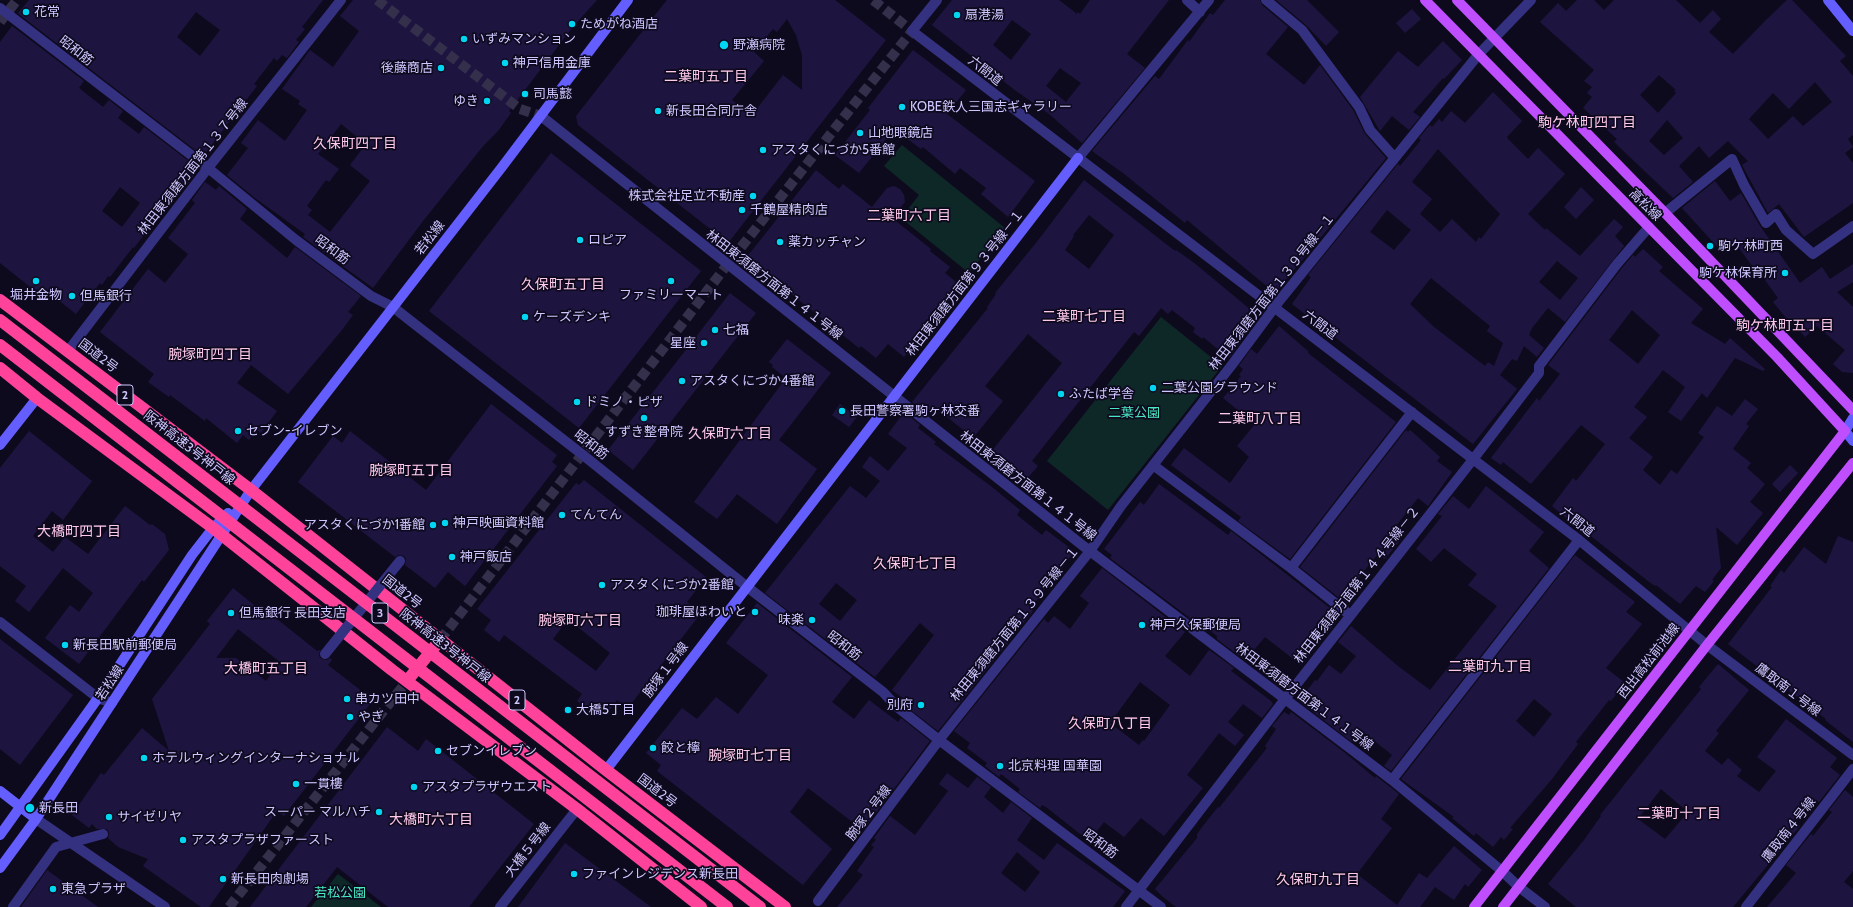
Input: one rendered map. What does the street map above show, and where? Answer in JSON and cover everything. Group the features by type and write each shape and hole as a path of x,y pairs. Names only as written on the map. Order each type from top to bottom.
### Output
{"highway":[{"name":"国道2号","path":"0,300 251,490 606,770 786,907"},
{"name":"阪神高速3号神戸線","path":"0,320 760,907"},
{"name":"3","path":"0,345 727,907"},
{"path":"0,368 37,398 216,532 407,680 577,808 701,907"},
{"path":"407,680 440,640"}],"main road":[{"name":"高松線","path":"1425,0 1777,357 1845,430"},
{"name":"高松線","path":"1457,0 1853,410"},
{"name":"西出高松前池線","path":"1474,907 1845,430"},
{"path":"1503,907 1707,645 1853,463"}],"street":[{"name":"林田東須磨方面第１３７号線","path":"68,351 208,168 341,0"},
{"name":"若松線","path":"0,835 98,698 192,555 216,532 251,490 541,116 628,0"},
{"name":"六間道","path":"937,0 912,31 1579,540 1707,645"},
{"path":"1187,0 1200,12"},
{"name":"林田東須磨方面第９３号線－１","path":"746,586 1078,158 1209,0"},
{"path":"1266,0 1299,26 1359,107 1370,130 1394,158"},
{"name":"林田東須磨方面第１３９号線－１","path":"940,740 1090,551 1153,465 1227,371 1274,307 1478,54 1532,0"},
{"path":"1828,0 1853,31"},
{"name":"昭和筋","path":"0,8 208,168 308,249 371,296 392,307 589,459 746,586 883,692 896,706 1161,907"},
{"name":"林田東須磨方面第１４１号線","path":"541,116 1090,551 1392,780 1502,871 1519,887 1546,907"},
{"path":"1664,213 1732,159 1744,185 1766,223 1776,214 1786,230 1812,254 1853,226"},
{"name":"林田東須磨方面第１４４号線－２","path":"1126,907 1350,615 1474,459 1539,374 1539,366 1621,258 1649,227"},
{"path":"0,445 37,398"},
{"path":"1291,568 1412,412"},
{"path":"1853,418 1845,430 1853,441"},
{"path":"1153,465 1291,568 1350,615"},
{"name":"若松線","path":"0,868 36,819 112,703 216,532"},
{"path":"1392,780 1579,540"},
{"path":"325,654 400,561"},
{"name":"腕塚１号線","path":"606,770 746,586"},
{"path":"0,622 98,698 112,703"},
{"name":"鷹取南１号線","path":"1707,645 1853,755"},
{"name":"腕塚２号線","path":"818,901 940,740"},
{"name":"鷹取南４号線","path":"1746,907 1853,769"},
{"path":"0,791 36,819 165,907"},
{"name":"大橋５号線","path":"500,907 577,808"},
{"path":"13,907 56,847 103,834"}],"green space":[{"path":"902,145 1005,228 969,273 901,218 919,195 884,166"},
{"name":"二葉公園","path":"1161,317 1222,366 1108,510 1047,461"},
{"name":"若松公園","path":"338,874 381,907 311,907"}],"building":[{"path":"29,0 323,0 302,27 305,29 296,40 299,42 287,58 282,55 277,61 274,58 254,84 257,86 203,156 18,13","holes":["196,12 220,30 200,56 177,37"]},
{"path":"353,0 597,0 572,28 509,111 511,113 498,131 484,145 423,221 373,288 303,237 305,234 255,198 227,175 248,148 241,143 258,120 285,141 307,110 298,104 300,101 282,89 310,50 333,67 359,31 340,16","holes":["341,124 366,144 350,165 370,181 330,232 308,215 312,210 307,206 326,180 329,182 339,169 318,154"]},
{"path":"667,0 835,0 886,40 728,243 578,125 576,116","holes":["787,19 796,35 802,55 802,90 783,75 752,115 732,100 764,61 754,52 773,29 777,32"]},
{"path":"952,0 1059,0 1077,14 1078,12 1080,14 1090,0 1169,0 1127,54 1145,68 1082,143 1048,113 1016,91 932,25","holes":["1012,20 1031,34 1011,60 993,45","1060,68 1081,83 1066,102 1046,86"]},
{"path":"1225,0 1260,0 1262,5 1288,27 1266,54 1304,85 1320,65 1353,110 1365,134 1386,158 1275,293 1187,220 1185,223 1123,173 1092,151 1155,76 1159,79 1210,13 1213,15"},
{"path":"1276,0 1307,0 1339,32 1326,46 1306,25"},
{"path":"1577,0 1594,0 1604,10 1614,0 1676,0 1700,23 1713,10 1721,19 1709,32 1733,54 1787,0 1792,0 1846,56 1840,61 1853,76 1853,135 1848,139 1853,147 1845,153 1853,163 1853,203 1804,237 1779,204 1768,213 1742,165 1748,161 1728,141 1709,158 1699,146 1679,166 1693,182 1673,198 1614,142 1617,139 1583,108 1592,97 1587,93 1592,87 1584,81 1594,70 1540,22 1558,3 1566,11","holes":["1659,75 1676,90 1674,91 1676,93 1658,113 1640,95","1815,82 1832,102 1803,126 1793,116 1768,139 1749,119 1773,93 1789,109","1667,120 1683,138 1664,155 1649,141"]},
{"path":"1412,9 1421,19 1405,33 1396,23"},
{"path":"12,26 84,81 79,88 103,107 109,100 123,111 118,118 139,134 144,127 195,166 191,171 195,174 181,192 177,188 169,197 154,217 156,219 134,248 133,247 110,277 108,276 102,285 100,283 76,314 43,288 39,294 0,263 0,42","holes":["120,187 140,203 122,227 102,211"]},
{"path":"1443,41 1462,60 1444,79 1443,78 1413,112 1420,117 1409,130 1392,116 1380,131 1360,97 1398,51 1418,67"},
{"path":"913,50 966,90 947,114 1035,181 1008,217 981,194 986,188 960,168 955,174 923,147 921,149 894,129 859,173 835,155 870,110 868,108"},
{"path":"1493,92 1522,121 1507,137 1508,139 1528,159 1538,148 1565,174 1528,214 1545,230 1546,228 1580,256 1614,219 1623,227 1615,236 1624,246 1565,322 1548,308 1532,328 1529,335 1544,348 1537,357 1524,346 1517,361 1512,359 1500,375 1517,389 1473,444 1292,304 1311,277 1308,275 1398,164 1400,166 1421,140 1419,138 1430,125 1432,127 1439,119 1442,122 1451,111 1465,123","holes":["1438,149 1500,214 1481,239 1479,237 1476,242 1452,219 1440,232 1420,214 1432,199 1412,182","1387,210 1411,230 1394,250 1370,232","1557,261 1578,278 1560,300 1539,282","1431,278 1490,326 1487,331 1503,343 1494,366 1488,362 1485,366 1434,327 1410,304"]},
{"path":"551,153 701,271 579,428 429,311"},
{"path":"816,170 839,189 843,184 872,207 887,188 894,186 900,189 904,195 905,202 892,218 931,249 930,251 950,267 945,273 961,286 904,357 888,344 876,358 861,346 859,348 746,258"},
{"path":"1084,180 1175,251 1176,250 1193,262 1251,310 1237,328 1244,333 1239,339 1241,341 1229,358 1203,337 1202,339 1193,332 1195,328 1172,310 1168,314 1161,308 1139,336 1134,332 1032,461 1038,466 1026,480 991,452 1062,363 1028,334 985,386 1003,401 973,438 935,407 928,415 912,402 988,308 987,307 996,294 995,293 1036,243","holes":["1089,215 1114,235 1089,269 1065,250 1074,236 1073,235"]},
{"path":"1715,181 1730,201 1741,193 1760,226 1800,283 1822,267 1830,279 1853,264 1853,282 1837,292 1853,307 1853,373 1842,372 1833,364 1845,350 1817,326 1805,337 1793,323 1791,324 1773,302 1778,298 1734,241 1722,252 1682,208"},
{"path":"205,182 216,190 219,186 247,209 240,219 287,258 295,247 361,296 348,312 353,315 342,330 288,394 251,365 237,383 277,411 261,433 257,430 249,440 243,435 237,443 206,418 205,421 170,395 169,397 148,382 154,374 100,332 148,269 165,283 188,254 168,238 195,203 192,200"},
{"path":"1581,187 1594,200 1576,219 1564,207"},
{"path":"1643,249 1663,267 1659,271 1703,309 1691,323 1725,344 1730,338 1765,369 1763,371 1735,358 1707,398 1702,393 1681,421 1668,412 1685,387 1663,370 1634,407 1647,417 1629,438 1653,457 1643,470 1660,485 1671,470 1677,474 1704,437 1698,433 1717,406 1732,416 1745,399 1758,409 1746,424 1749,426 1733,449 1751,463 1747,468 1765,484 1750,502 1763,513 1737,545 1716,527 1721,568 1712,580 1714,581 1705,592 1696,586 1680,604 1587,533 1586,535 1552,506 1573,478 1576,481 1605,444 1581,425 1531,484 1503,462 1501,465 1491,458 1537,398 1539,401 1560,374 1548,365 1622,268 1633,255 1635,257","holes":["1632,310 1660,335 1638,364 1609,340"]},
{"name":"アスタくにづか4番館","path":"730,293 756,313 633,470 608,450"},
{"path":"1279,326 1309,352 1308,353 1396,422 1290,559 1238,521 1241,517 1171,465 1184,448 1230,483 1249,457 1237,446 1255,424 1223,398 1241,376 1239,375 1243,369 1239,366 1251,349 1257,354"},
{"path":"787,339 831,373 779,440 817,469 777,524 737,494 717,519 694,502 786,378 772,367 773,365 769,362"},
{"name":"アスタくにづか1番館","path":"491,404 557,455 552,462 557,466 465,586 448,572 435,588 405,565 406,559 404,556 398,555 395,557 298,482 333,436 342,443 350,431 426,490"},
{"name":"長田警察署駒ヶ林交番","path":"840,404 857,417 849,427 832,415"},
{"path":"904,412 920,425 918,428 936,442 934,444 1020,510 1017,515 1042,535 1046,530 1074,551 1050,586 1048,585 1030,609 1033,611 938,731 908,708 911,704 892,690 934,635 920,623 875,677 765,593 850,486 866,498 880,481 862,467 870,456 888,471 907,448 888,434","holes":["836,583 857,600 840,621 819,604"]},
{"path":"1406,430 1408,432 1410,430 1428,446 1440,457 1437,461 1452,472 1428,506 1418,498 1392,531 1401,539 1385,559 1378,554 1355,582 1361,586 1347,604 1300,567"},
{"path":"29,431 92,481 63,520 52,511 33,536 53,552 65,537 88,554 125,506 150,525 152,524 165,534 169,550 144,582 142,580 79,664 45,638 70,605 79,612 93,593 63,568 29,612 15,601 26,586 0,566 0,468"},
{"path":"1790,465 1798,473 1780,492 1772,484"},
{"name":"アスタくにづか2番館","path":"584,480 706,577 687,602 701,613 628,708 617,700 609,711 599,703 592,712 577,701 582,694 504,635 499,642 484,630 491,620 477,609 576,483 579,485","holes":["568,619 610,653 596,671 553,639"]},
{"path":"1159,484 1228,535 1231,531 1340,616 1301,665 1265,637 1254,650 1251,647 1242,658 1217,639 1217,636 1195,619 1194,621 1110,558 1112,555 1104,549 1140,502 1144,505"},
{"path":"1486,486 1544,532 1529,551 1549,568 1391,771 1384,766 1392,755 1361,730 1352,742 1299,701 1329,665 1341,674 1356,656 1338,642 1351,626 1398,666 1430,690 1497,606 1468,585 1477,574 1444,548 1431,562 1416,549 1442,516 1438,514 1453,496 1469,509"},
{"path":"1838,536 1853,542 1853,742 1825,720 1826,719 1728,644 1772,587 1770,586 1781,570 1784,573 1804,547 1826,564"},
{"path":"1575,555 1635,602 1626,612 1642,624 1606,668 1625,683 1611,701 1609,700 1576,742 1578,744 1552,779 1510,828 1513,829 1504,840 1501,837 1493,847 1476,833 1474,836 1452,818 1454,817 1401,779","holes":["1534,699 1552,714 1534,737 1516,721"]},
{"path":"1102,568 1185,632 1165,656 1190,676 1209,650 1234,668 1231,671 1273,704 1262,718 1243,704 1228,722 1244,735 1235,746 1219,733 1187,775 1203,788 1164,836 1141,818 1124,837 1104,822 1089,841 1046,807 1042,805 1040,808 1018,792 1020,789 1001,774 999,777 985,766 987,763 967,748 970,743 954,731 1044,619 1048,623 1054,616 1070,629 1089,603 1080,596","holes":["1140,682 1170,705 1144,741 1143,740 1139,745 1110,723"]},
{"path":"233,588 265,614 267,611 317,651 320,650 319,656 321,659 327,660 330,658 332,660 328,665 373,700 284,816 277,811 209,907 201,907 143,866 148,859 118,847 108,838 109,833 107,829 97,829 92,824 89,828 72,815 101,773 104,775 142,728 169,751 152,699 210,624 207,621","holes":["238,629 280,662 266,681 236,658 216,658"]},
{"path":"757,603 852,677 832,702 854,719 869,700 898,722 901,718 930,741 863,830 808,788 790,812 832,849 803,885 657,771 661,765 646,753 682,708 697,719 716,697 738,714 768,675 726,643"},
{"path":"0,639 73,695 20,765 0,749"},
{"path":"1718,664 1749,690 1716,731 1719,733 1705,751 1722,765 1728,758 1742,770 1737,776 1759,792 1776,771 1757,757 1786,719 1837,758 1830,767 1840,775 1819,802 1814,799 1795,822 1800,826 1733,907 1576,907 1548,884 1584,840 1601,816 1600,815 1701,689 1699,687","holes":["1661,789 1688,812 1665,839 1638,819"]},
{"path":"1284,712 1289,715 1291,712 1344,752 1375,778 1376,776 1399,794 1381,819 1392,828 1357,874 1397,905 1419,873 1427,878 1454,846 1482,870 1468,887 1465,884 1454,900 1435,887 1420,907 1176,907 1163,897 1155,889 1197,838 1197,834 1218,807 1219,808 1267,748 1265,746 1276,729 1272,726"},
{"name":"アスタプラザウエスト","path":"387,727 418,751 426,739 534,824 469,907 388,907 337,867 306,907 250,907"},
{"path":"947,773 968,788 977,777 991,787 984,797 1003,813 1011,802 1032,818 1017,840 1044,860 1057,843 1125,891 1113,907 837,907 863,875 857,871 874,847 871,845 876,840 874,838 890,816 915,835 948,791 939,784","holes":["1017,852 1040,872 1025,892 1001,873"]},
{"path":"1845,790 1853,797 1853,871 1844,882 1853,889 1853,907 1767,907 1796,873 1786,865 1811,834 1813,836 1832,812 1829,810"},
{"name":"ファインレジデンス新長田","path":"565,843 651,907 518,907"},
{"name":"東急プラザ","path":"47,870 98,907 21,907"}],"tunnel":[{"path":"0,22 17,0"},
{"path":"377,0 520,109 541,116"},
{"path":"440,640 727,265 912,31 873,0"},
{"path":"229,907 407,681"}],"place":[{"name":"花常","path":"26,12"},
{"name":"扇港湯","path":"957,15"},
{"name":"ためがね酒店","path":"572,24"},
{"name":"いずみマンション","path":"464,39"},
{"name":"野瀬病院","path":"724,45"},
{"name":"神戸信用金庫","path":"505,63"},
{"name":"後藤商店","path":"441,68"},
{"name":"司馬懿","path":"525,94"},
{"name":"ゆき","path":"487,101"},
{"name":"KOBE鉄人三国志ギャラリー","path":"902,107"},
{"name":"新長田合同庁舎","path":"658,111"},
{"name":"山地眼鏡店","path":"860,133"},
{"name":"アスタくにづか5番館","path":"763,150"},
{"name":"株式会社足立不動産","path":"753,196"},
{"name":"千鶴屋精肉店","path":"742,210"},
{"name":"ロピア","path":"580,240"},
{"name":"薬カッチャン","path":"780,242"},
{"name":"駒ケ林町西","path":"1710,246"},
{"name":"駒ケ林保育所","path":"1785,273"},
{"name":"堀井金物","path":"36,281"},
{"name":"ファミリーマート","path":"671,281"},
{"name":"但馬銀行","path":"72,296"},
{"name":"ケーズデンキ","path":"525,317"},
{"name":"七福","path":"715,330"},
{"name":"星座","path":"704,343"},
{"name":"アスタくにづか4番館","path":"682,381"},
{"name":"二葉公園グラウンド","path":"1153,388"},
{"name":"ふたば学舎","path":"1061,394"},
{"name":"ドミノ・ピザ","path":"577,402"},
{"name":"長田警察署駒ヶ林交番","path":"842,411"},
{"name":"すずき整骨院","path":"644,418"},
{"name":"セブン-イレブン","path":"238,431"},
{"name":"てんてん","path":"562,515"},
{"name":"神戸映画資料館","path":"445,523"},
{"name":"アスタくにづか1番館","path":"433,525"},
{"name":"神戸飯店","path":"452,557"},
{"name":"アスタくにづか2番館","path":"602,585"},
{"name":"珈琲屋ほわいと","path":"755,612"},
{"name":"但馬銀行 長田支店","path":"231,613"},
{"name":"味楽","path":"812,620"},
{"name":"神戸久保郵便局","path":"1142,625"},
{"name":"新長田駅前郵便局","path":"65,645"},
{"name":"串カツ田中","path":"347,699"},
{"name":"別府","path":"921,705"},
{"name":"大橋5丁目","path":"568,710"},
{"name":"やぎ","path":"350,717"},
{"name":"餃と檸","path":"653,748"},
{"name":"セブンイレブン","path":"438,751"},
{"name":"ホテルウィングインターナショナル","path":"144,758"},
{"name":"北京料理 国華園","path":"1000,766"},
{"name":"一貫樓","path":"296,784"},
{"name":"アスタプラザウエスト","path":"414,787"},
{"name":"新長田","path":"30,808"},
{"name":"スーパー マルハチ","path":"379,812"},
{"name":"サイゼリヤ","path":"109,817"},
{"name":"アスタプラザファースト","path":"183,840"},
{"name":"ファインレジデンス新長田","path":"574,874"},
{"name":"新長田肉劇場","path":"223,879"},
{"name":"東急プラザ","path":"53,889"}],"district":[{"name":"二葉町五丁目","path":"706,77"},
{"name":"駒ケ林町四丁目","path":"1587,123"},
{"name":"久保町四丁目","path":"355,144"},
{"name":"二葉町六丁目","path":"909,216"},
{"name":"久保町五丁目","path":"563,285"},
{"name":"二葉町七丁目","path":"1084,317"},
{"name":"駒ケ林町五丁目","path":"1785,326"},
{"name":"腕塚町四丁目","path":"210,355"},
{"name":"二葉町八丁目","path":"1260,419"},
{"name":"久保町六丁目","path":"730,434"},
{"name":"腕塚町五丁目","path":"411,471"},
{"name":"大橋町四丁目","path":"79,532"},
{"name":"久保町七丁目","path":"915,564"},
{"name":"腕塚町六丁目","path":"580,621"},
{"name":"二葉町九丁目","path":"1490,667"},
{"name":"大橋町五丁目","path":"266,669"},
{"name":"久保町八丁目","path":"1110,724"},
{"name":"腕塚町七丁目","path":"750,756"},
{"name":"二葉町十丁目","path":"1679,814"},
{"name":"大橋町六丁目","path":"431,820"},
{"name":"久保町九丁目","path":"1318,880"}]}
